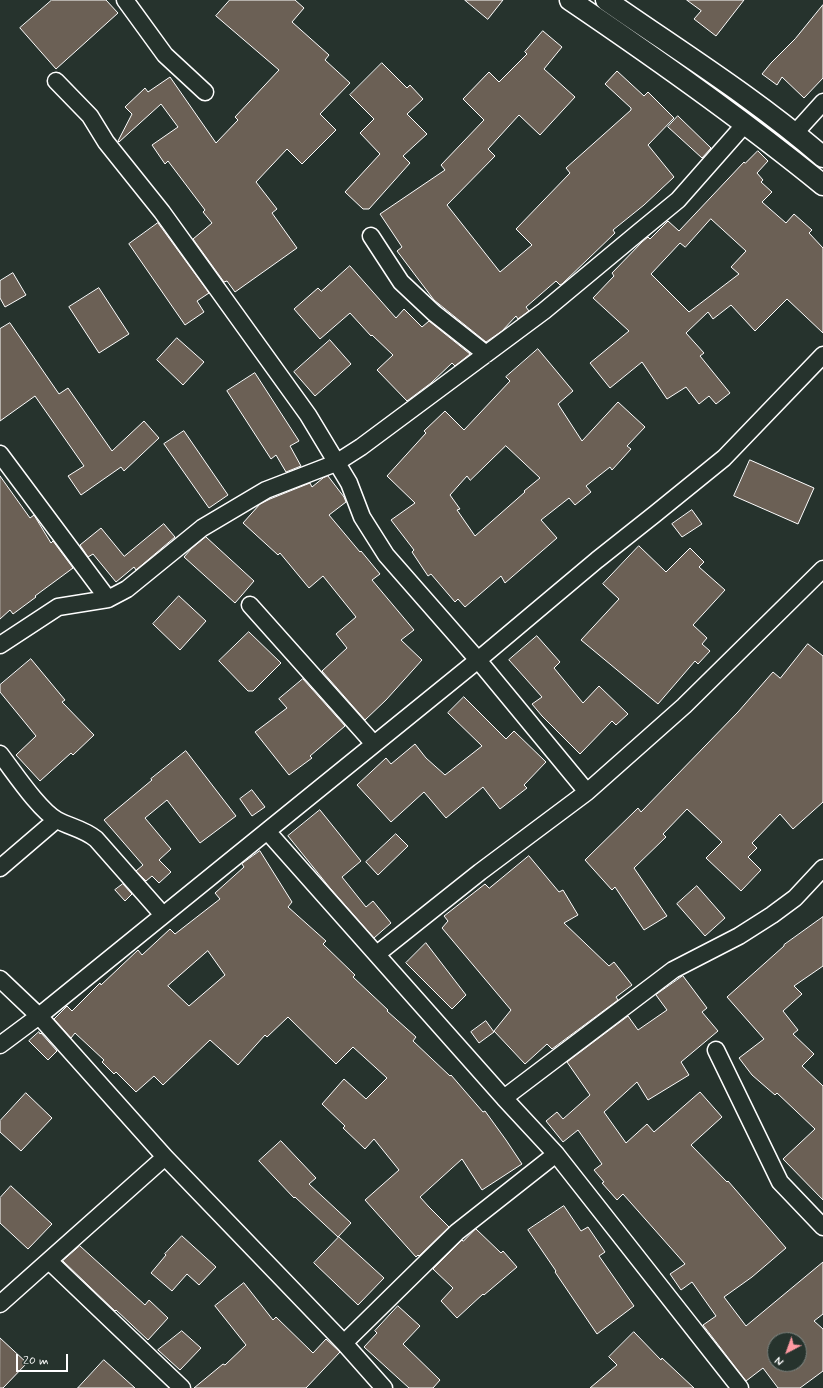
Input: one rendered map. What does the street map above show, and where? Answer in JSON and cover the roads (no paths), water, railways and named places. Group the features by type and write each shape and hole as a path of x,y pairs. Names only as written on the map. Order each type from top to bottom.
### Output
{"street":[{"path":"125,0 165,55 205,92"},
{"path":"570,0 627,38 772,143 823,185"},
{"path":"606,0 744,95 796,133 823,157"},
{"path":"56,81 90,116 98,131 162,212 308,415 349,483 362,518 386,555 478,660 587,792"},
{"path":"796,133 823,102"},
{"path":"0,645 58,608 108,599 127,590 208,524 266,490 336,463 361,447 544,311 678,200 745,124"},
{"path":"371,236 401,282 434,313 486,354"},
{"path":"0,1045 39,1016 478,660 597,560 724,458 823,354"},
{"path":"0,454 108,599"},
{"path":"377,954 480,872 587,792 684,706 823,569"},
{"path":"250,605 374,744"},
{"path":"0,754 40,805 56,820 84,831 96,839 163,915"},
{"path":"0,868 56,820"},
{"path":"267,831 504,1098 556,1154 740,1388"},
{"path":"504,1098 673,970 739,936 772,915 795,898 823,868"},
{"path":"0,979 39,1016 165,1157 344,1343 384,1388"},
{"path":"716,1050 780,1182 823,1227"},
{"path":"344,1343 457,1232 556,1154"},
{"path":"0,1304 165,1157"},
{"path":"49,1261 182,1388"}]}
